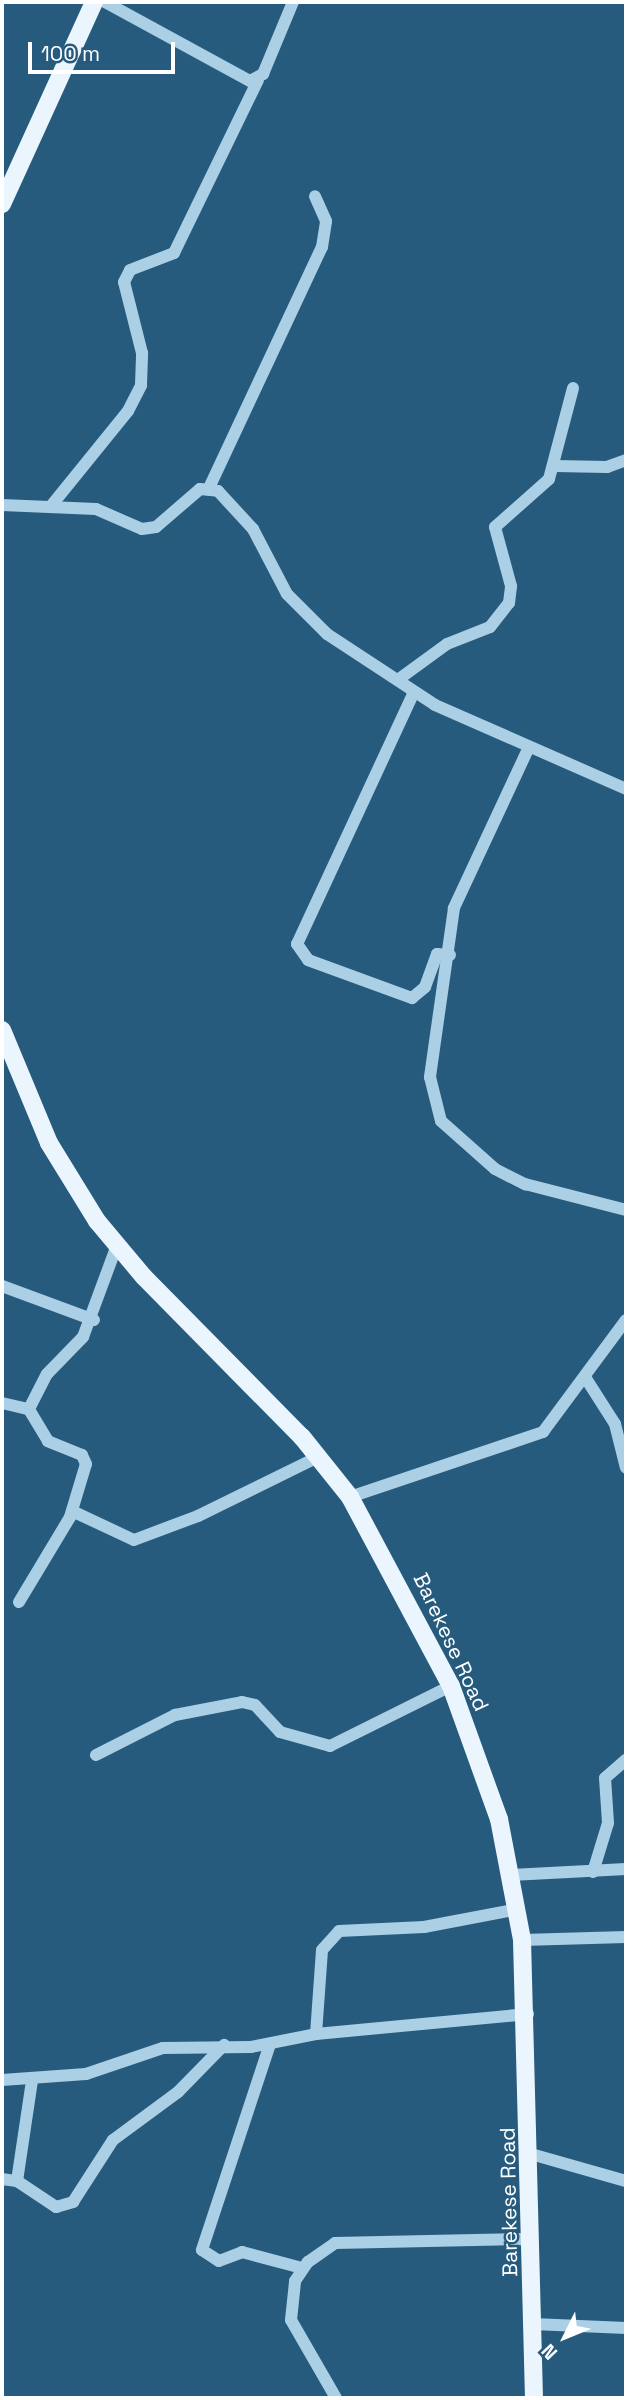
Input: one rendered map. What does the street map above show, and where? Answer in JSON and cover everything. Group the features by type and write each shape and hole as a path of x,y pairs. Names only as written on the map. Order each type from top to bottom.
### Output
{"main road":[{"path":"2,204 94,2"},
{"name":"Barekese Road","path":"2,1030 49,1143 116,1248 318,1457 350,1497 451,1686 499,1819 522,1940 528,2014 534,2398"}],"street":[{"path":"106,2 258,80"},
{"path":"51,506 128,411 141,385 142,352 124,282 130,270 174,253 293,2"},
{"path":"2,505 96,509 142,529 156,527 209,488 322,247 326,221 315,197"},
{"path":"399,679 436,650 501,615 511,586 495,527 533,499 555,466 573,388"},
{"path":"555,466 607,467 626,460"},
{"path":"209,488 253,528 287,594 327,634 399,679 414,692 529,747 626,789"},
{"path":"414,692 297,944 308,960 412,998 425,988 437,954 450,955"},
{"path":"529,747 465,877 454,908 450,955 430,1052 441,1121 495,1169 525,1184 626,1210"},
{"path":"29,1409 47,1374 94,1320 116,1248"},
{"path":"2,1286 94,1320"},
{"path":"350,1497 543,1432 626,1320"},
{"path":"584,1377 615,1424 626,1468"},
{"path":"2,1403 29,1409 48,1441 86,1458 72,1511 19,1602"},
{"path":"72,1511 134,1540 318,1457"},
{"path":"96,1755 175,1715 242,1702 255,1705 280,1732 330,1745 451,1686"},
{"path":"593,1872 608,1823 605,1778 626,1760"},
{"path":"511,1875 626,1869"},
{"path":"316,2034 322,1950 340,1931 424,1927 518,1909"},
{"path":"522,1940 626,1937"},
{"path":"2,2080 32,2081 86,2074 163,2048 270,2044 316,2034 528,2014"},
{"path":"270,2044 202,2250 219,2261 242,2252 302,2268"},
{"path":"2,2179 17,2181 56,2207 73,2203 113,2140 185,2086 224,2045"},
{"path":"17,2181 32,2081"},
{"path":"531,2154 626,2181"},
{"path":"336,2398 295,2334 290,2302 302,2268 335,2243 531,2239"},
{"path":"533,2324 626,2328"}]}
